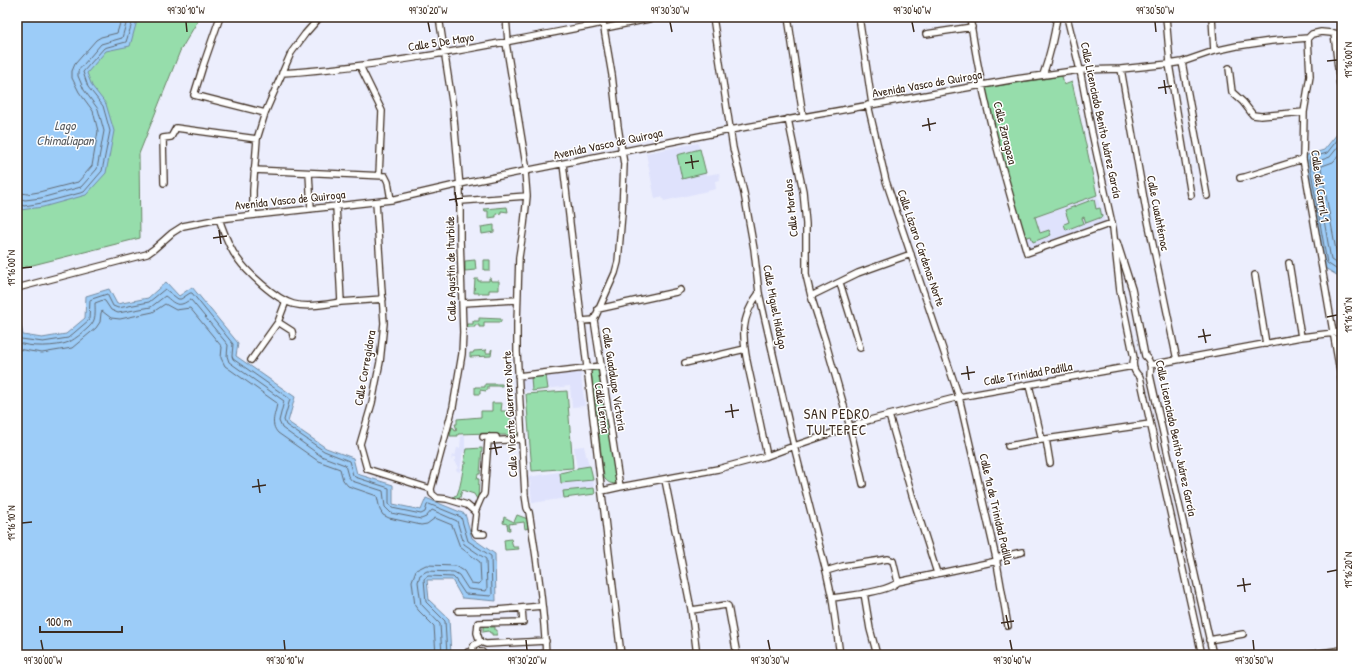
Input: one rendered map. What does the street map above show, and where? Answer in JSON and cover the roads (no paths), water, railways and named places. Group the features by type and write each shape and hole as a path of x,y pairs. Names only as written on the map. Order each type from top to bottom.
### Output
{"street":[{"path":"220,17 194,95 265,113"},
{"path":"253,215 254,170 257,139 265,113 291,53 300,39 320,17"},
{"name":"Calle Agustín de Iturbide","path":"432,492 453,407 462,354 463,332 460,184 453,108 439,17"},
{"name":"Calle VIcente Guerrero Norte","path":"506,17 507,42 526,171 527,196 519,257 517,300 518,376 525,495 530,518 542,606 546,640 546,655"},
{"name":"Calle 5 De Mayo","path":"282,73 360,66 444,54 603,23 658,17"},
{"name":"Calle Miguel Hidalgo","path":"713,17 730,130 754,249 759,293 794,446 826,571 832,598 840,655"},
{"path":"788,17 803,116"},
{"name":"Calle Lázaro Cárdenas Norte","path":"859,17 870,105 886,181 959,397"},
{"name":"Calle Zaragoza","path":"970,17 982,85 1007,186 1027,253 1112,226"},
{"path":"1042,75 1051,52 1056,30 1057,17"},
{"name":"Calle Licenciado Benito Juárez García","path":"1067,17 1080,70 1112,226 1120,291 1134,358 1134,366 1136,374 1140,377 1202,655"},
{"path":"1166,17 1169,64 1192,194"},
{"path":"1212,17 1214,51"},
{"name":"Calle Guadalupe Victoria","path":"603,23 624,164 624,181 618,262 615,273 598,308 594,320 620,487"},
{"path":"926,34 972,27"},
{"name":"Avenida Vasco de Quiroga","path":"17,288 147,254 172,233 183,226 219,219 391,200 460,184 803,116 1042,75 1080,70 1121,69 1182,62 1214,51 1237,46 1308,38 1312,34 1321,32 1342,34"},
{"path":"1334,33 1340,85"},
{"name":"Calle del Carril 1","path":"1308,38 1310,76 1304,112 1303,159 1342,383"},
{"path":"1182,62 1207,196"},
{"path":"360,66 382,111 378,175"},
{"path":"1229,68 1232,92 1243,102 1253,115 1261,116 1304,112"},
{"name":"Calle Cuauhtémoc","path":"1121,69 1147,216 1177,360"},
{"name":"Calle Morelos","path":"788,119 803,191 806,224 806,274 811,296 850,427 863,484"},
{"path":"164,183 163,138 171,137 176,128 257,139"},
{"path":"1240,178 1303,159"},
{"name":"Calle Lerma","path":"563,164 621,655"},
{"path":"254,170 385,176 388,180 391,200"},
{"path":"309,173 312,208"},
{"path":"461,201 527,196"},
{"name":"Calle Corregidora","path":"376,202 384,323 380,362 372,403 360,444 367,468 432,492"},
{"path":"336,206 341,302"},
{"path":"219,219 228,243 237,258 270,291 291,304 324,305 341,302 383,299"},
{"name":"Calle Licenciado Benito Juárez García","path":"1112,226 1132,289 1144,356 1149,359 1150,375 1213,655"},
{"path":"811,296 858,273 911,254"},
{"path":"1289,263 1301,337"},
{"path":"1255,275 1266,344"},
{"path":"840,283 860,348"},
{"path":"598,308 680,290"},
{"path":"759,293 753,300 746,320 744,335 745,349 767,456"},
{"path":"462,303 517,300"},
{"path":"251,360 278,322 286,301"},
{"path":"581,321 594,320"},
{"path":"278,322 292,331 293,336"},
{"path":"1150,365 1301,337 1342,332"},
{"path":"685,363 745,349"},
{"path":"1134,358 1144,356"},
{"path":"518,376 601,366"},
{"name":"Calle Trinidad Padilla","path":"602,491 718,469 767,456 889,415 959,397 1134,366"},
{"path":"1140,377 1150,375"},
{"path":"1029,385 1050,463"},
{"name":"Calle 1a de Trinidad Padilla","path":"959,397 996,559 1008,626"},
{"path":"889,415 912,495 937,573"},
{"path":"1008,446 1044,439 1150,424"},
{"path":"483,437 522,438"},
{"path":"484,534 476,534 474,530 475,512 484,494 488,441 522,438"},
{"path":"665,480 692,610 697,655"},
{"path":"432,492 437,498 447,499 467,506 475,512"},
{"path":"1173,524 1182,522"},
{"path":"832,598 894,586 898,582 1022,552"},
{"path":"826,571 888,559 893,561 898,582"},
{"path":"864,593 870,629 877,655"},
{"path":"692,610 726,605 728,606 737,655"},
{"path":"458,612 542,606"},
{"path":"480,642 476,624 523,622 522,608"},
{"path":"1210,640 1243,634"},
{"path":"484,655 482,652 470,652 474,645 480,642 486,644 546,640"},
{"path":"1307,655 1342,650"}],"water":[{"name":"Lago Chimaliapan","path":"17,17 138,17 130,46 106,51 87,73 92,86 106,104 114,131 106,173 86,195 43,207 20,210 17,204"},
{"path":"1342,128 1342,278 1323,267 1304,156 1324,150"},
{"path":"166,282 179,296 192,287 238,343 236,356 295,397 288,422 326,448 353,458 357,474 393,485 393,504 421,510 426,498 465,514 472,538 495,554 496,601 462,598 452,580 427,580 429,600 449,619 451,655 17,655 17,307 23,335 42,338 66,334 85,318 86,296 109,289 117,304 148,298"}],"district":[{"name":"SAN PEDRO TULTEPEC","path":"837,422"}]}
